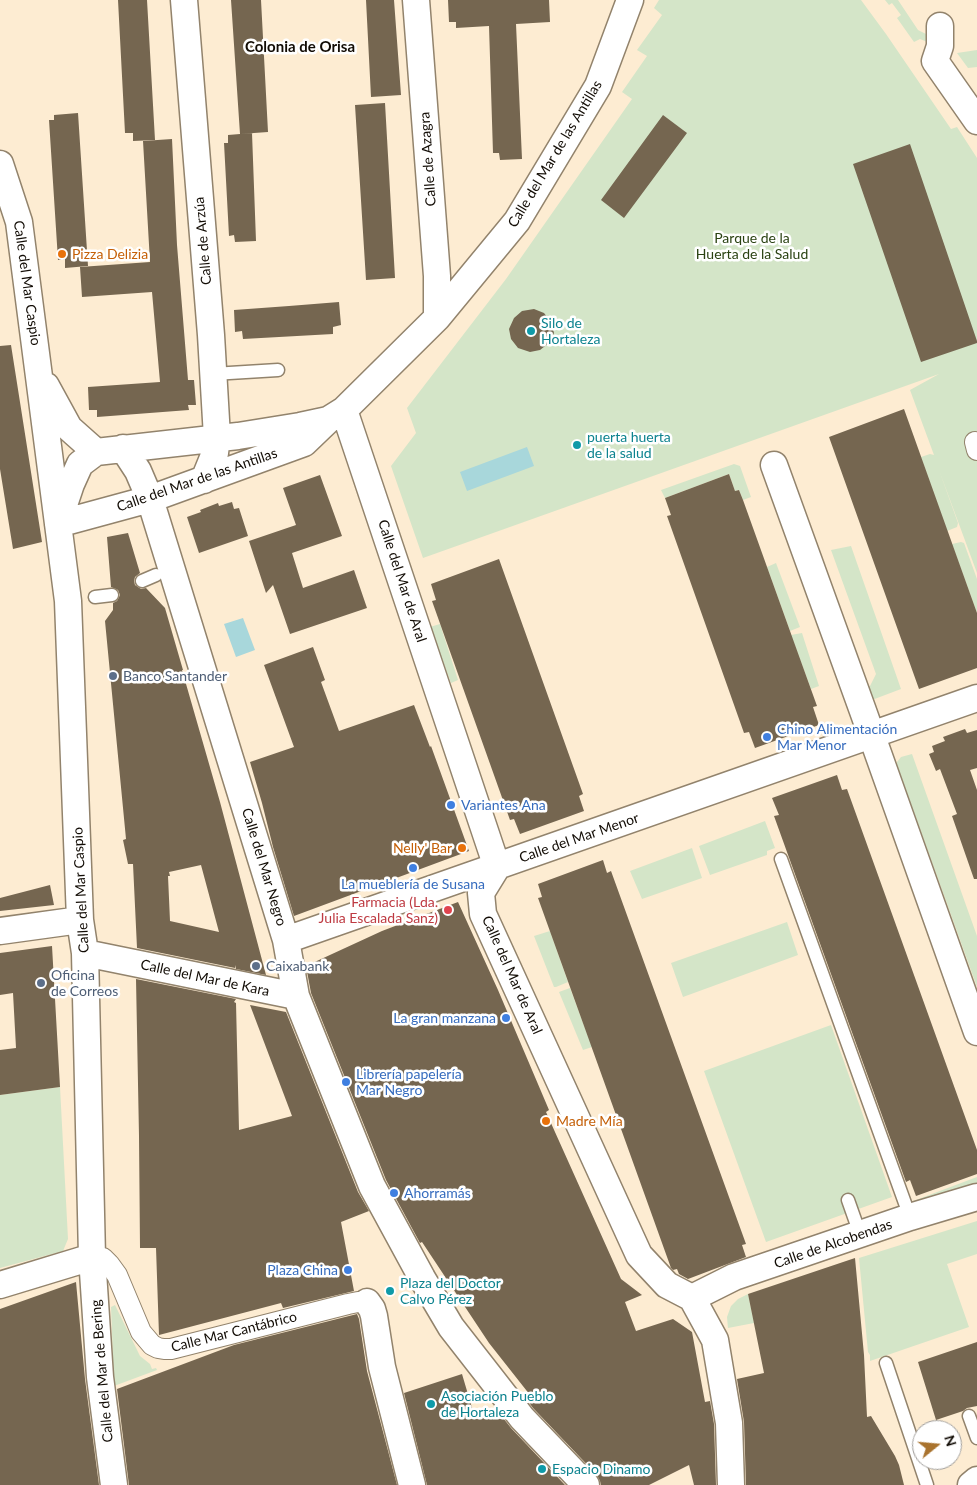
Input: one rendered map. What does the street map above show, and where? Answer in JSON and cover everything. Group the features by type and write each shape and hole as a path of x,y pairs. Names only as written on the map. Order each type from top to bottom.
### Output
{"street":[{"name":"Calle de Arzúa","path":"184,0 217,437 215,453 204,480"},
{"name":"Calle de Azagra","path":"416,0 437,276 437,318"},
{"name":"Calle del Mar de las Antillas","path":"58,524 150,500 304,443 336,415 437,318 517,221 598,86 630,0"},
{"path":"940,26 940,46 935,61 977,121"},
{"name":"Calle del Mar Caspio","path":"0,164 19,222 68,601 80,920 85,953 92,1256"},
{"name":"Calle del Mar Caspio","path":"40,375 69,428 96,452 80,464 71,484 58,524"},
{"name":"Calle del Mar de las Antillas","path":"96,452 256,433 300,426 336,415"},
{"name":"Calle del Mar de Aral","path":"336,415 497,867 481,893 483,914 639,1256 667,1284 692,1298"},
{"name":"Calle del Mar Negro","path":"123,448 138,471 150,500 286,940 296,996 304,1020 372,1186 451,1327 522,1418 586,1485"},
{"path":"774,466 977,1032"},
{"name":"Calle del Mar Menor","path":"286,940 977,698"},
{"path":"0,931 80,920"},
{"name":"Calle del Mar de Kara","path":"85,953 296,996"},
{"name":"Calle de Alcobendas","path":"692,1298 734,1277 977,1197"},
{"path":"0,1285 92,1256"},
{"name":"Calle Mar Cantábrico","path":"92,1256 103,1258 117,1275 141,1332 152,1345 158,1348 172,1349 348,1304 367,1302"},
{"name":"Calle del Mar de Bering","path":"92,1256 100,1377 114,1485"},
{"path":"692,1298 715,1340 729,1423 731,1485"},
{"path":"367,1302 374,1316 382,1367 412,1485"},
{"path":"972,1485 977,1480"}],"lane":[{"path":"213,374 278,370"},
{"path":"142,581 156,575"},
{"path":"95,597 112,595"},
{"path":"781,859 910,1218"},
{"path":"848,1200 860,1234"},
{"path":"886,1363 927,1485"},
{"path":"970,1416 977,1438"}],"green space":[{"name":"Parque de la Huerta de la Salud","path":"659,0 861,0 951,129 957,127 977,158 977,573 939,470 958,523 957,527 947,531 921,457 930,454 934,455 910,390 939,374 423,558 391,466 416,433 407,408 506,279 632,99 622,92 647,56 637,50 662,15 654,8"},
{"path":"885,0 898,0 918,30 932,37 930,43 920,39 914,42 897,18 901,15 892,3 889,5"},
{"path":"977,50 977,67 968,68 957,53"},
{"path":"734,464 740,466 751,497 743,500 739,490 735,491 729,474 665,498 661,490"},
{"path":"964,543 977,579 977,613 952,544"},
{"path":"851,546 901,689 864,703 861,689 870,686 876,674 831,550"},
{"path":"776,563 800,627 790,631 767,567"},
{"path":"440,624 458,680 451,683 430,627"},
{"path":"802,633 819,686 811,689 791,635"},
{"path":"912,754 977,936 977,987 897,765 901,757"},
{"path":"765,821 775,848 767,851 767,855 710,875 699,846"},
{"path":"692,848 702,878 642,899 630,871"},
{"path":"787,922 798,955 683,997 671,963"},
{"path":"550,931 568,982 556,987 554,987 534,936"},
{"path":"570,988 592,1047 583,1050 559,992"},
{"path":"831,1025 892,1197 766,1242 704,1071"},
{"path":"60,1087 68,1239 63,1251 0,1268 0,1095"},
{"path":"977,1177 977,1188 911,1211 908,1203"},
{"path":"977,1221 977,1254 947,1264 969,1327 870,1361 859,1258"},
{"path":"748,1294 754,1323 728,1328 727,1317 731,1306 738,1299"},
{"path":"115,1305 140,1356 150,1364 152,1369 156,1368 157,1370 114,1386 111,1307"}],"water":[{"path":"527,447 534,466 467,491 460,472"},
{"path":"243,618 255,650 236,657 224,624"}],"building":[{"path":"118,0 147,0 155,140 133,141 133,133 125,133"},
{"path":"231,0 261,0 268,132 240,134"},
{"path":"366,0 394,0 401,95 371,97"},
{"path":"448,0 549,0 550,22 516,24 522,159 500,160 499,153 493,153 489,26 456,28 456,22 449,22"},
{"path":"385,103 395,278 366,280 355,105"},
{"path":"78,113 88,266 65,268 65,259 58,260 49,120 54,120 54,115"},
{"path":"663,115 687,133 624,218 601,200"},
{"path":"252,133 256,241 235,242 234,235 229,236 224,143 228,143 228,135"},
{"path":"172,139 177,245 188,380 194,380 196,405 188,405 189,410 97,417 97,410 89,410 88,387 160,382 152,292 82,297 80,267 150,262 143,141"},
{"path":"910,144 977,341 977,343 921,362 853,164"},
{"path":"339,302 341,325 333,327 333,334 243,339 242,331 235,332 234,310"},
{"name":"Silo de Hortaleza","path":"534,309 544,313 551,322 554,333 549,343 540,350 530,352 518,348 511,339 509,329 514,318 522,311"},
{"path":"11,345 42,542 13,549 0,469 0,346"},
{"path":"904,409 977,613 977,668 919,689 829,437"},
{"path":"729,474 735,491 739,490 743,500 817,706 813,707 819,725 755,748 749,732 744,733 667,516 671,515 665,498"},
{"path":"320,475 342,536 292,553 303,588 354,570 367,608 290,634 273,585 266,593 249,541 296,525 283,488"},
{"path":"232,502 234,509 239,508 248,536 199,553 187,517 218,503 219,506"},
{"path":"128,533 140,573 135,577 135,585 141,589 146,588 165,608 220,802 266,975 236,969 235,965 235,968 137,948 133,864 128,864 123,840 126,839 105,621 113,610 113,603 117,601 120,595 118,590 111,587 107,537","holes":["201,865 219,932 170,921 169,872"]},
{"path":"499,559 583,794 579,796 584,811 520,834 514,819 510,820 432,601 436,600 431,584"},
{"path":"313,647 325,680 321,682 339,731 414,705 469,851 294,916 250,762 294,747 264,665"},
{"path":"965,729 967,733 977,730 977,768 970,770 977,790 977,879 974,879 952,816 957,814 940,769 936,771 929,754 934,752 932,746 945,741 943,737"},
{"path":"837,775 842,790 847,789 977,1150 977,1174 916,1196 910,1180 906,1182 774,816 779,815 772,798"},
{"path":"603,860 607,873 611,871 746,1244 742,1245 746,1257 688,1279 679,1274 677,1269 673,1270 671,1268 538,898 542,897 538,884"},
{"path":"50,885 54,905 0,911 0,898"},
{"path":"458,902 549,1110 546,1112 621,1279 642,1295 625,1302 636,1331 673,1319 692,1332 705,1402 710,1401 714,1424 716,1485 694,1485 689,1465 649,1485 601,1485 597,1475 533,1408 525,1397 530,1395 489,1343 422,1242 420,1243 386,1180 311,993 306,966 382,931"},
{"path":"52,946 60,1087 0,1095 0,1050 16,1048 13,993 0,995 0,953"},
{"path":"136,979 236,999 234,1002 236,1003 239,1130 292,1116 250,1005 286,1012 358,1192 369,1211 341,1222 354,1291 283,1308 281,1303 159,1335 156,1248 140,1248"},
{"path":"855,1258 864,1355 867,1417 871,1416 895,1456 904,1485 746,1485 744,1422 737,1379 764,1373 748,1294"},
{"path":"76,1282 85,1379 99,1485 0,1485 0,1309"},
{"path":"357,1314 367,1371 397,1485 129,1485 117,1389 234,1345"},
{"path":"977,1342 977,1406 936,1420 918,1362"},
{"path":"462,1374 475,1418 496,1409 511,1428 565,1485 427,1485 404,1393"}],"place":[{"name":"Pizza Delizia","path":"62,254"},
{"name":"Silo de Hortaleza","path":"531,331"},
{"name":"puerta huerta de la salud","path":"577,445"},
{"name":"Banco Santander","path":"113,676"},
{"name":"Chino Alimentación Mar Menor","path":"767,737"},
{"name":"Variantes Ana","path":"451,805"},
{"name":"Nelly' Bar","path":"462,848"},
{"name":"La mueblería de Susana","path":"413,868"},
{"name":"Farmacia (Lda. Julia Escalada Sanz)","path":"448,910"},
{"name":"Caixabank","path":"256,966"},
{"name":"Oficina de Correos","path":"41,983"},
{"name":"La gran manzana","path":"506,1018"},
{"name":"Librería papelería Mar Negro","path":"346,1082"},
{"name":"Madre Mía","path":"546,1121"},
{"name":"Ahorramás","path":"394,1193"},
{"name":"Plaza China","path":"348,1270"},
{"name":"Plaza del Doctor Calvo Pérez","path":"390,1291"},
{"name":"Asociación Pueblo de Hortaleza","path":"431,1404"},
{"name":"Espacio Dinamo","path":"542,1469"}],"district":[{"name":"Colonia de Orisa","path":"300,47"}]}
